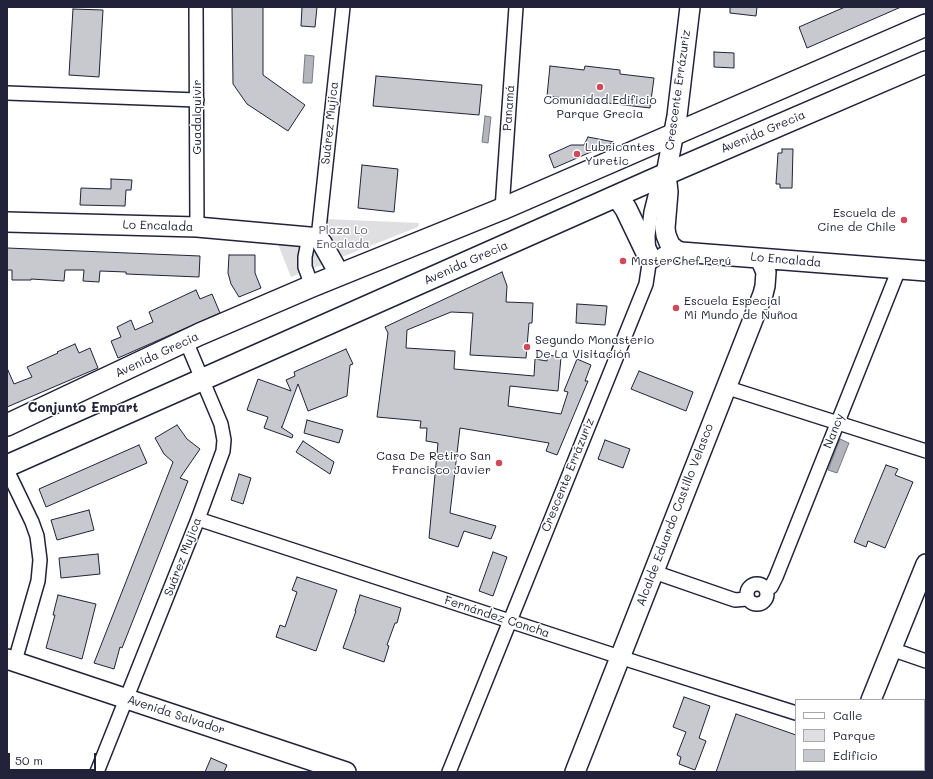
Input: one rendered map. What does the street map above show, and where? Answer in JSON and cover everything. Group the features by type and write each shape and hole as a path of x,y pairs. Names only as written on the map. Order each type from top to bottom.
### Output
{"main road":[{"name":"Crescente Errázuriz","path":"680,252 670,245 666,235 665,228 668,192 666,174 674,134 690,7"},
{"name":"Avenida Grecia","path":"7,425 186,341 312,286 502,209 926,25"},
{"name":"Avenida Grecia","path":"7,466 666,174 926,62"},
{"path":"617,196 626,209 648,260"},
{"name":"Lo Encalada","path":"7,222 197,227 314,237"},
{"path":"314,237 322,243 340,275"},
{"name":"Lo Encalada","path":"680,252 926,271"},
{"name":"Alcalde Eduardo Castillo Velasco","path":"574,772 654,572 765,286 766,272 759,258"},
{"path":"870,699 926,564"},
{"name":"Avenida Salvador","path":"11,660 346,772"}],"street":[{"name":"Guadalquivir","path":"196,7 197,227"},
{"name":"Suárez Mujica","path":"314,237 343,7"},
{"name":"Panamá","path":"502,209 516,7"},
{"path":"7,93 197,100"},
{"name":"Crescente Errázuriz","path":"449,772 646,284 648,236 651,212 658,184 666,174"},
{"path":"312,286 305,267 305,257 314,237"},
{"name":"Lo Encalada","path":"648,260 663,254 680,252"},
{"name":"Nancy","path":"654,572 729,598 739,600 747,599 746,591 754,584 761,585 766,590 771,587 899,269"},
{"name":"Suárez Mujica","path":"97,772 221,459 224,440 221,424 186,341"},
{"path":"726,387 926,451"},
{"path":"7,470 32,522 37,536 40,560 38,581 11,660"},
{"name":"Fernández Concha","path":"198,518 620,657 795,713"},
{"path":"891,649 926,661"}],"green space":[{"name":"Plaza Lo Encalada","path":"326,219 419,223 418,227 291,277 276,239 324,242"}],"shaded area":[{"path":"305,55 314,56 312,83 303,83"},
{"path":"485,116 491,117 488,143 482,142"},
{"path":"840,439 849,443 837,473 828,470"}],"building":[{"path":"232,7 263,7 263,75 305,105 288,131 247,104 233,84"},
{"path":"302,7 317,7 315,27 301,26"},
{"path":"730,7 757,7 756,16 730,13"},
{"path":"845,7 901,7 807,48 799,27"},
{"path":"73,9 103,10 99,77 69,75"},
{"path":"714,52 734,53 734,68 714,67"},
{"name":"Comunidad Edificio Parque Grecia","path":"550,66 584,70 585,66 620,70 620,74 654,78 650,108 547,96"},
{"path":"376,76 482,85 479,115 373,106"},
{"name":"Lubricantes Yuretic","path":"588,137 614,142 554,168 549,155 571,145 584,145"},
{"path":"782,149 793,149 792,188 780,188 780,184 776,184 778,153 782,153"},
{"path":"362,165 398,169 394,212 358,208"},
{"path":"111,179 132,180 131,190 126,190 125,206 80,205 81,188 111,189"},
{"path":"7,248 200,256 199,277 126,274 126,272 100,271 99,282 83,281 84,270 65,270 64,281 31,279 12,280 12,270 7,270"},
{"path":"229,255 255,255 255,273 261,288 239,297 231,284 228,273"},
{"path":"502,272 507,286 506,302 533,303 532,323 529,323 526,358 470,355 473,313 451,312 407,330 406,348 455,351 454,369 534,376 535,359 547,361 548,355 561,357 558,391 510,386 508,406 561,414 568,392 564,391 577,359 591,365 585,381 588,381 557,455 546,451 549,443 460,428 450,513 496,526 491,539 464,531 458,547 429,538 438,443 426,441 427,428 420,428 421,421 377,417 388,333 385,327"},
{"path":"196,290 200,299 212,294 220,313 118,358 111,341 121,337 117,327 131,320 135,330 153,322 149,312"},
{"path":"577,304 607,306 605,325 576,323"},
{"path":"75,344 79,353 90,348 98,368 7,407 7,368 14,384 32,377 27,367"},
{"path":"346,349 353,364 350,365 347,396 308,411 298,384 281,427 293,435 292,438 264,428 268,417 247,410 258,379 291,391 286,380 295,376 294,372"},
{"path":"639,371 693,392 686,411 631,389"},
{"path":"307,420 343,430 339,443 304,433"},
{"path":"177,425 187,439 200,449 180,478 188,481 122,648 120,647 114,669 94,663 173,462 164,454 155,438"},
{"path":"605,440 630,449 623,468 598,459"},
{"path":"303,441 334,462 330,474 296,452"},
{"path":"139,445 147,463 46,507 39,489"},
{"path":"886,465 898,469 895,475 913,482 885,548 868,541 866,547 854,542"},
{"path":"239,474 251,478 243,504 231,500"},
{"path":"89,510 94,530 57,540 51,520"},
{"path":"493,552 507,557 493,596 479,591"},
{"path":"98,554 100,574 61,578 59,558"},
{"path":"297,577 337,590 316,651 276,637 280,625 285,627 297,592 292,590"},
{"path":"58,595 96,604 82,659 46,648 55,615 53,615"},
{"path":"360,595 401,608 397,623 395,623 387,645 389,646 384,662 343,648"},
{"path":"684,697 710,706 699,738 706,741 695,770 679,764 681,757 677,755 686,732 673,727"},
{"path":"736,714 795,735 796,772 716,772"},
{"path":"211,758 227,765 224,772 205,772"}],"place":[{"name":"Comunidad Edificio Parque Grecia","path":"600,87"},
{"name":"Lubricantes Yuretic","path":"577,154"},
{"name":"Escuela de Cine de Chile","path":"904,220"},
{"name":"MasterChef Perú","path":"623,261"},
{"name":"Escuela Especial Mi Mundo de Ñuñoa","path":"676,308"},
{"name":"Segundo Monasterio De La Visitación","path":"527,347"},
{"name":"Casa De Retiro San Francisco Javier","path":"499,463"}],"district":[{"name":"Conjunto Empart","path":"83,408"}]}
